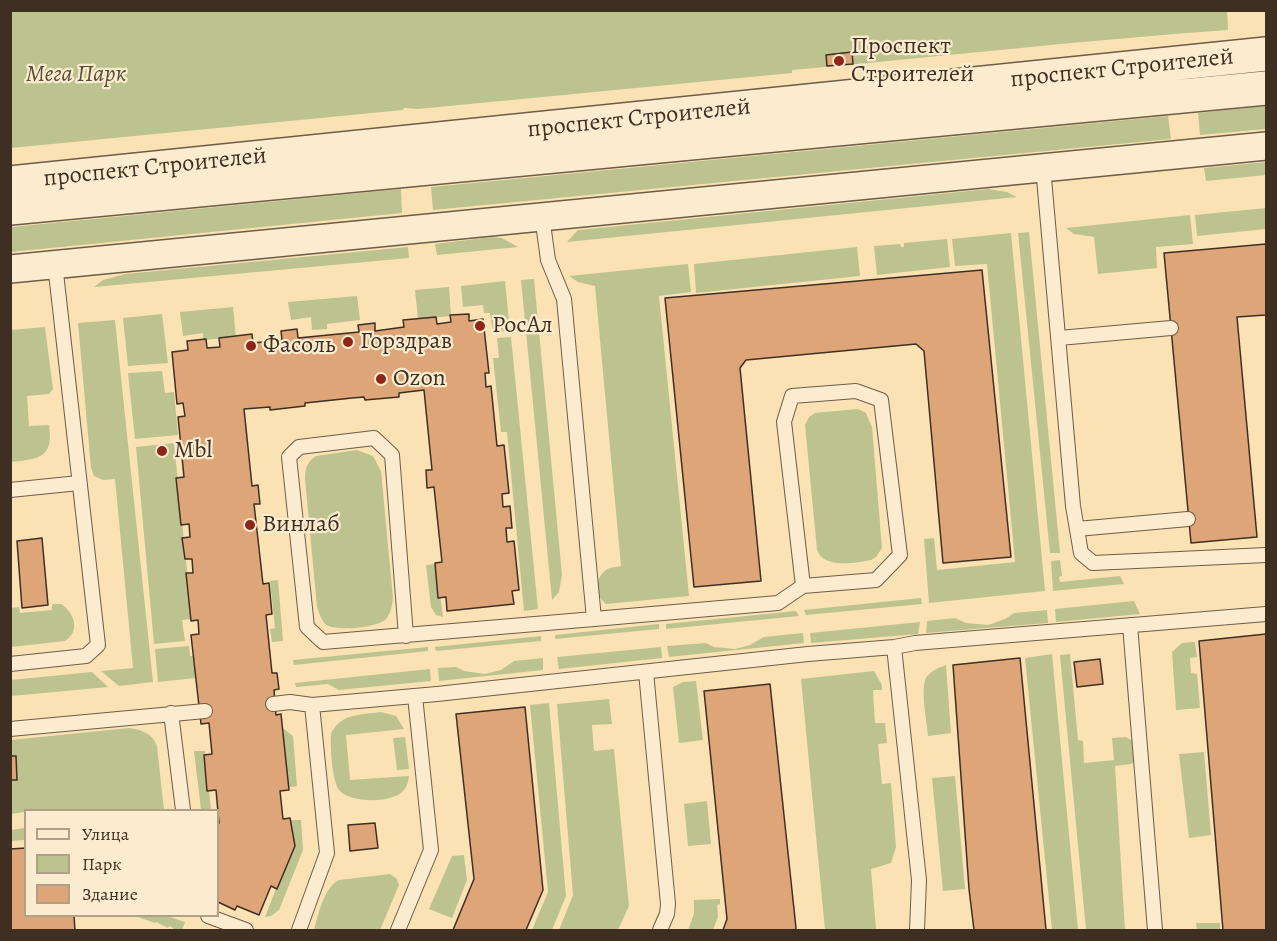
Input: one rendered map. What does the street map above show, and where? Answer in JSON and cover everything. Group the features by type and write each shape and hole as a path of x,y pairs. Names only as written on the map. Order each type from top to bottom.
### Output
{"street":[{"name":"проспект Строителей","path":"10,183 1266,54"},
{"name":"проспект Строителей","path":"10,208 1266,88"},
{"path":"10,269 1266,146"}],"lane":[{"path":"1043,167 1073,506 1081,553 1093,563 1266,555"},
{"path":"542,216 548,260 564,299 594,619"},
{"path":"10,664 86,656 98,645 54,264"},
{"path":"1059,338 1171,328"},
{"path":"406,636 392,455 374,438 299,447 289,458 307,627 323,642 406,636 778,603 802,586 876,580 900,555 881,400 856,391 792,396 784,422 802,586"},
{"path":"10,490 79,483"},
{"path":"1077,529 1188,519"},
{"path":"273,704 290,702 312,705 415,696 915,643 1266,614"},
{"path":"1130,626 1155,930"},
{"path":"894,647 919,880 916,930"},
{"path":"646,672 668,904 667,914 660,930"},
{"path":"398,930 431,850 415,696"},
{"path":"299,930 327,853 312,705"},
{"path":"10,729 205,711"},
{"path":"171,713 183,809"},
{"path":"213,917 246,930"}],"green space":[{"name":"Мега Парк","path":"1227,10 1228,30 792,70 792,73 418,109 404,108 403,110 11,148 10,11"},
{"path":"1266,106 1266,129 1200,135 1198,113"},
{"path":"1168,116 1171,139 433,210 431,187"},
{"path":"1266,162 1266,175 1206,181 1204,168"},
{"path":"401,189 402,213 11,252 11,227"},
{"path":"989,189 1007,192 1017,197 567,242 578,230"},
{"path":"1266,208 1266,229 1197,236 1195,215"},
{"path":"1190,215 1193,244 1156,247 1157,268 1098,274 1094,237 1074,234 1066,228"},
{"path":"1029,232 1060,553 1050,553 1018,233"},
{"path":"1011,233 1045,591 929,603 924,539 934,538 937,570 1015,562 987,264 955,266 952,239"},
{"path":"492,237 502,238 518,247 437,255 435,244"},
{"path":"947,239 950,267 877,275 874,246 900,244 904,247 904,243"},
{"path":"408,247 409,258 94,287 103,280 125,274"},
{"path":"857,247 860,276 696,293 694,264"},
{"path":"688,264 691,292 659,296 689,596 606,604 598,592 599,578 608,569 621,566 595,286 578,282 569,276"},
{"path":"534,279 562,575 559,592 552,600 521,280"},
{"path":"505,281 510,331 493,332 490,313 484,313 483,305 463,307 461,286"},
{"path":"449,287 451,316 418,319 415,290"},
{"path":"357,296 360,320 327,324 327,329 312,330 311,317 291,320 288,302"},
{"path":"233,307 236,337 203,340 203,333 183,336 180,312"},
{"path":"162,314 168,363 128,366 123,318"},
{"path":"115,320 153,682 119,686 101,671 133,668 115,479 103,480 94,476 91,468 78,323"},
{"path":"45,327 53,389 49,394 27,396 29,426 49,425 49,444 47,450 37,458 11,462 11,330"},
{"path":"511,337 538,609 524,611 507,432 501,432 493,358 499,358 497,338"},
{"path":"162,371 165,393 174,392 178,435 135,439 128,373"},
{"path":"858,409 866,413 872,427 882,548 871,560 849,563 833,562 826,560 817,550 805,425 809,417 815,413"},
{"path":"174,443 192,619 182,620 185,641 154,644 136,447"},
{"path":"357,450 373,456 381,471 392,607 389,615 380,623 355,628 337,628 325,624 317,607 305,472 310,461 316,456"},
{"path":"1060,560 1062,576 1059,577 1060,582 1120,576 1124,584 1053,591 1051,561"},
{"path":"436,564 443,617 436,615 431,607 426,565"},
{"path":"278,580 283,641 272,642 270,629 275,628 270,581"},
{"path":"921,598 922,604 806,615 804,610"},
{"path":"1134,601 1140,614 1056,622 1055,609"},
{"path":"52,604 61,604 66,607 72,617 74,627 70,637 65,641 11,647 11,608 19,607 20,613 52,610"},
{"path":"1047,610 1048,623 926,633 927,621 955,618 966,623 988,625 1014,613"},
{"path":"796,611 799,616 666,629 666,624"},
{"path":"920,622 918,634 811,643 810,633"},
{"path":"659,624 659,629 555,639 555,635"},
{"path":"803,633 804,643 669,657 667,646 706,643 714,647 735,649 750,645 764,637"},
{"path":"541,636 541,641 436,651 435,647"},
{"path":"1195,642 1197,657 1190,658 1191,673 1197,674 1200,708 1176,710 1172,652 1182,643"},
{"path":"189,646 196,678 158,682 155,649"},
{"path":"428,647 428,651 294,665 293,660"},
{"path":"661,647 662,658 559,669 557,657"},
{"path":"1052,654 1078,930 1052,930 1025,658"},
{"path":"1070,654 1078,740 1083,741 1084,763 1114,760 1112,738 1126,737 1136,743 1135,761 1131,764 1115,766 1125,930 1086,930 1060,655"},
{"path":"543,658 543,670 439,681 438,668 456,667 464,671 485,674 501,670 514,661"},
{"path":"946,665 951,733 928,736 924,683 930,673"},
{"path":"430,669 431,681 339,690 328,684 296,687 295,683"},
{"path":"874,671 882,685 882,690 873,690 875,723 885,723 887,743 878,744 882,784 891,783 896,847 891,863 871,869 876,930 825,930 801,679"},
{"path":"92,672 108,687 11,696 11,680"},
{"path":"696,681 703,740 679,743 673,687 683,682"},
{"path":"609,699 612,724 592,725 594,751 614,749 629,906 618,930 559,930 573,895 557,704"},
{"path":"549,703 566,896 552,930 532,930 548,892 530,705"},
{"path":"381,712 396,716 404,729 346,735 350,780 409,776 408,783 401,793 387,799 360,799 344,794 339,790 335,779 331,734 340,722 352,716"},
{"path":"129,728 146,733 157,746 164,809 24,809 24,812 11,814 11,740"},
{"path":"278,728 284,729 293,736 297,786 285,788"},
{"path":"405,737 409,769 397,770 393,738"},
{"path":"194,751 205,751 211,809 201,809"},
{"path":"1204,752 1211,835 1189,838 1179,754"},
{"path":"955,776 965,889 943,891 932,778"},
{"path":"707,801 711,844 688,846 684,804"},
{"path":"289,820 301,820 303,850 279,910 265,917 291,850"},
{"path":"24,828 24,840 11,841 11,830"},
{"path":"464,855 467,880 452,918 429,909 452,856"},
{"path":"390,874 397,879 399,885 380,930 314,930 322,902 329,889 339,880"},
{"path":"720,899 720,904 717,905 718,917 713,930 688,930 694,914 694,900"},
{"path":"138,917 170,917 185,922 182,930 173,930 169,926 168,928"},
{"path":"1196,923 1220,923 1220,930 1197,930"}],"building":[{"path":"852,52 853,64 827,66 826,55"},
{"path":"1266,244 1266,315 1237,317 1257,537 1191,543 1164,253"},
{"path":"982,270 1011,557 943,563 924,351 916,344 746,360 740,368 761,581 694,587 665,298"},
{"path":"469,314 469,321 483,319 489,373 485,373 486,387 491,386 497,446 504,445 509,493 502,494 503,507 510,506 512,528 506,528 507,542 514,541 519,590 512,591 514,604 447,611 446,597 438,598 435,563 442,562 434,487 427,488 426,470 432,470 424,390 399,393 399,397 365,400 364,397 352,398 305,403 305,406 270,410 270,407 244,409 252,486 258,485 260,504 254,504 263,584 269,583 272,614 266,615 272,673 277,673 279,689 274,690 276,715 281,714 289,790 280,791 283,819 290,818 295,846 277,889 271,886 259,915 237,906 235,910 219,902 219,809 216,790 207,791 204,755 212,754 209,723 201,724 191,635 199,634 198,620 191,621 186,573 193,573 192,559 185,559 182,538 190,537 189,524 181,525 176,478 184,477 178,417 185,416 183,403 177,404 172,352 188,350 187,341 206,339 207,348 220,347 219,338 252,334 253,343 282,340 281,331 297,329 298,338 359,332 358,325 375,323 375,331 404,327 403,320 436,317 437,324 451,322 450,315"},
{"path":"42,538 48,605 22,608 17,541"},
{"path":"1266,634 1266,930 1223,930 1199,641"},
{"path":"1020,658 1046,930 974,930 953,665"},
{"path":"1100,659 1103,684 1077,687 1074,662"},
{"path":"770,684 796,928 795,930 723,930 727,919 704,691"},
{"path":"525,707 543,890 526,930 453,930 474,879 456,714"},
{"path":"10,756 16,756 17,780 10,780"},
{"path":"375,823 378,848 350,851 348,825"},
{"path":"24,848 24,917 74,917 75,930 10,930 10,849"}],"place":[{"name":"Проспект Строителей","path":"839,61"},
{"name":"РосАл","path":"480,326"},
{"name":"Горздрав","path":"348,342"},
{"name":"Фасоль","path":"251,346"},
{"name":"Ozon","path":"381,379"},
{"name":"Mbl","path":"162,451"},
{"name":"Винлаб","path":"250,525"}]}
